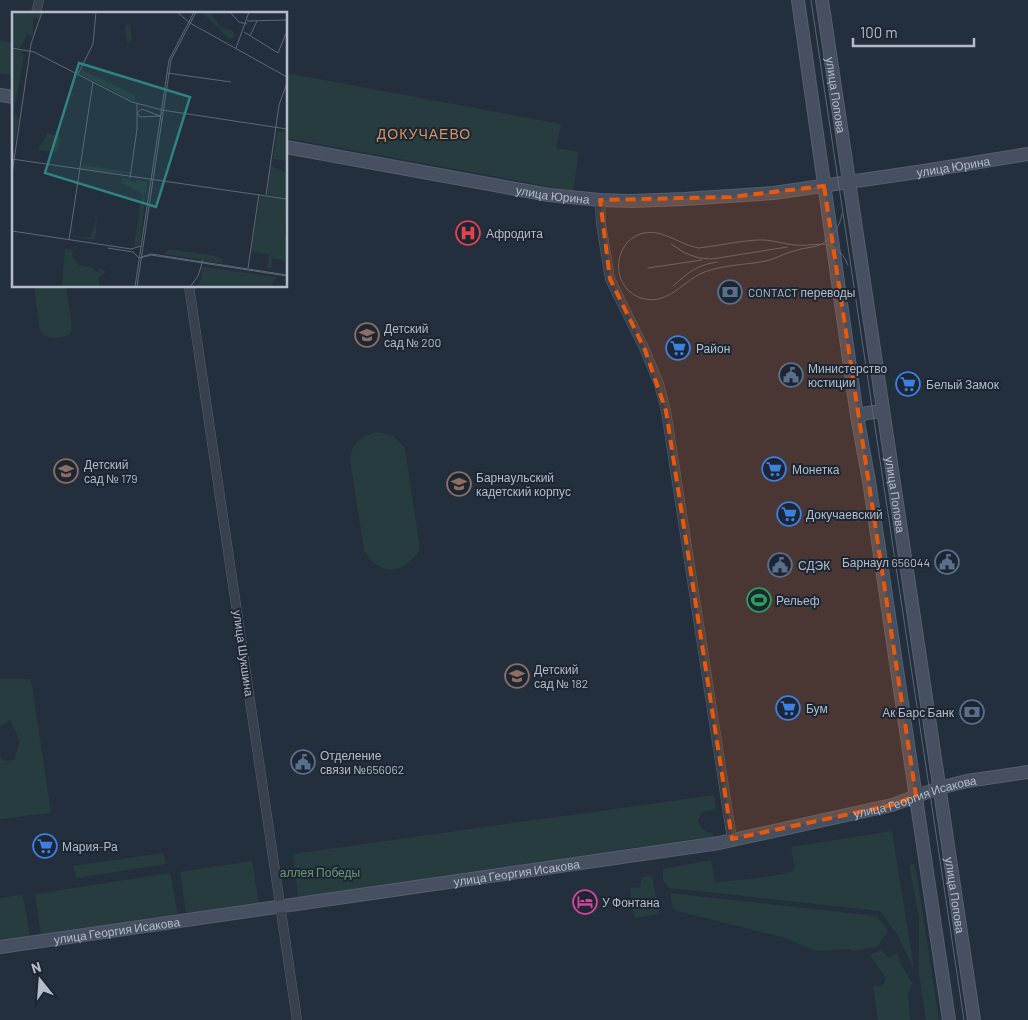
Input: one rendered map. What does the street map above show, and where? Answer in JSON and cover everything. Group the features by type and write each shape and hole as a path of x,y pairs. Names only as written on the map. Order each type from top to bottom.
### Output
{"main road":[{"name":"улица Попова","path":"798,0 857,416 869,481 949,1020"},
{"name":"улица Попова","path":"822,0 974,1020"},
{"name":"улица Юрина","path":"288,147 516,189 600,200 684,200 731,197 824,186 1028,154"},
{"path":"857,416 882,411"},
{"name":"улица Георгия Исакова","path":"0,947 591,862 732,839 892,805 939,788 967,781 1028,772"}],"street":[{"path":"600,200 601,224 610,279 645,350 659,384 666,411 694,587 712,721 732,839"},
{"name":"улица Шукшина","path":"189,288 298,1020"}],"highlighted area":[{"path":"824,186 916,796 892,805 732,839 666,411 645,350 610,279 600,200 731,197"}],"green space":[{"path":"0,40 12,43 12,76 0,73"},
{"path":"288,73 561,124 556,148 579,152 573,191 288,138"},
{"path":"34,288 66,288 72,326 70,334 54,338 46,336 40,331"},
{"path":"376,432 393,437 405,449 420,550 406,564 392,570 377,565 364,550 350,460 357,441"},
{"path":"0,679 31,679 51,813 0,819 0,756 4,761 14,760 20,741 10,720 0,727"},
{"name":"аллея Победы","path":"714,795 716,809 702,812 698,821 704,830 713,833 714,836 298,897 293,854"},
{"path":"892,831 914,969 897,934 880,911 669,888 663,880 663,869 711,860 715,882 789,873 795,870 791,847"},
{"path":"163,853 166,864 76,878 73,866"},
{"name":"аллея Победы","path":"252,861 259,902 186,913 180,872"},
{"path":"914,864 939,1020 926,1020 919,974 919,917 909,865"},
{"path":"170,873 178,914 41,934 35,894"},
{"path":"652,875 659,914 634,918 630,888 640,887 642,877"},
{"path":"671,893 877,916 888,931 877,947 853,951 848,949 815,951 786,938 674,910"},
{"path":"23,895 30,937 0,941 0,898"},
{"path":"881,950 890,958 897,953 901,965 912,983 908,994 910,1020 878,1020 873,987 883,985 886,978 870,955"}],"tram line":[{"path":"811,0 964,1020"},
{"path":"842,214 834,233 826,241 822,244 817,246 790,252 766,261 709,270 661,298 645,299 634,294 625,287 620,277 620,256 625,246 633,238 651,232 665,235 699,248 757,240 795,245 804,245 819,244 826,244 838,250 848,265"},
{"path":"671,244 685,253 699,258 712,259 787,247"},
{"path":"648,268 702,260"},
{"path":"673,286 698,267 717,262"}],"place":[{"name":"Афродита","path":"468,233"},
{"name":"CONTACT переводы","path":"730,292"},
{"name":"Детский сад № 200","path":"367,335"},
{"name":"Район","path":"678,348"},
{"name":"Министерство юстиции","path":"791,375"},
{"name":"Белый Замок","path":"908,384"},
{"name":"Монетка","path":"774,469"},
{"name":"Детский сад № 179","path":"66,471"},
{"name":"Барнаульский кадетский корпус","path":"459,484"},
{"name":"Докучаевский","path":"789,514"},
{"name":"Барнаул 656044","path":"947,562"},
{"name":"СДЭК","path":"780,565"},
{"name":"Рельеф","path":"759,600"},
{"name":"Детский сад № 182","path":"517,676"},
{"name":"Бум","path":"788,708"},
{"name":"Ак Барс Банк","path":"972,712"},
{"name":"Отделение связи №656062","path":"303,762"},
{"name":"Мария-Ра","path":"45,846"},
{"name":"У Фонтана","path":"585,902"}],"district":[{"name":"ДОКУЧАЕВО","path":"424,133"}]}
